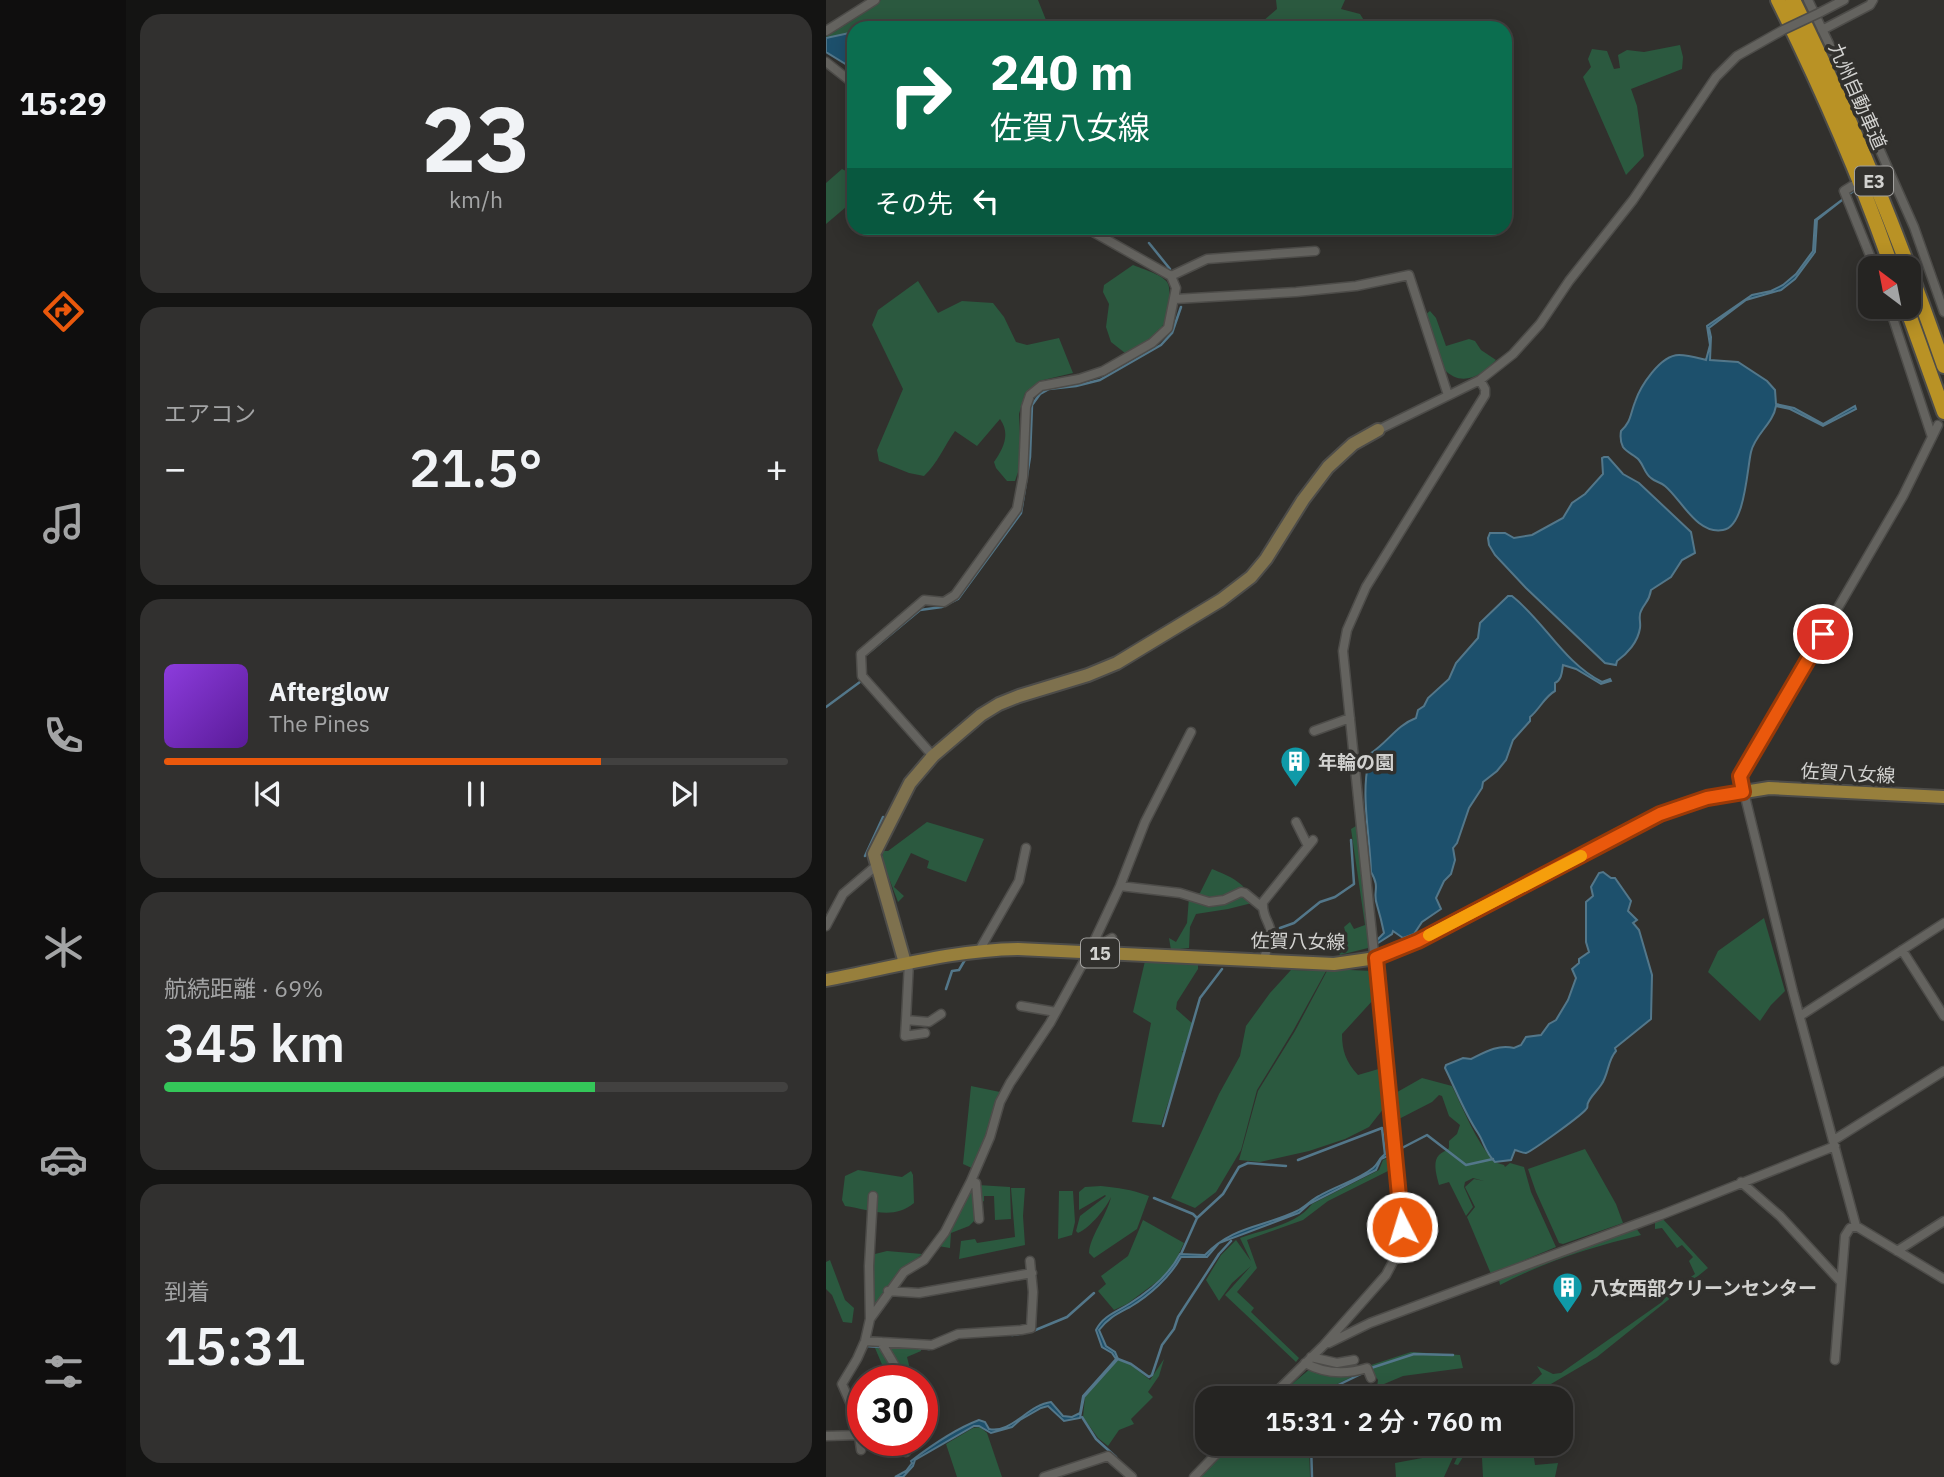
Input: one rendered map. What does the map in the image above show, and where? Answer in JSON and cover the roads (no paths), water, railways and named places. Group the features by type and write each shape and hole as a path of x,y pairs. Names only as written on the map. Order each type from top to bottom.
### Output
{"highway":[{"name":"九州自動車道","path":"1778,0 1838,130 1872,210 1888,256"},
{"name":"九州自動車道","path":"1793,0 1868,164 1903,251 1944,366"},
{"path":"1910,319 1941,419"}],"main road":[{"name":"佐賀八女線","path":"826,980 979,949 1092,947 1334,964 1376,958 1418,941 1660,814 1707,798 1769,788 1944,797"}],"street":[{"path":"826,31 875,0"},
{"path":"1808,0 1885,161 1914,228 1944,312"},
{"path":"925,1033 905,1036 907,963 874,854 910,783 933,757 981,715 999,704 1117,663 1221,600 1251,577 1328,467 1353,444 1480,380 1513,354 1540,324 1569,281 1633,200 1716,77 1737,56 1844,0"},
{"path":"1822,30 1870,5 1873,0"},
{"path":"826,62 847,78"},
{"path":"1878,167 1885,161"},
{"path":"1852,186 1844,191 1870,256"},
{"path":"933,757 862,676 861,654 924,600 944,602 955,595 1017,509 1023,477 1026,407 1030,395 1041,386 1079,379 1103,371 1152,343 1168,328 1176,288 1171,276 1098,235"},
{"path":"1171,276 1207,259 1315,251"},
{"path":"1175,299 1356,286 1409,275 1447,396"},
{"path":"1893,319 1932,437"},
{"path":"1282,1386 1324,1345 1386,1275 1396,1256 1402,1227 1343,651 1347,630 1366,587 1486,394 1480,380"},
{"path":"1941,419 1903,496 1740,776 1790,993 1800,1016 1856,1226 1944,1279"},
{"path":"1314,731 1350,718"},
{"path":"870,1319 904,1272 924,1260 945,1231 990,1137 1000,1102 1056,1012 1092,947 1145,822 1191,732"},
{"path":"1262,907 1310,840 1296,822"},
{"path":"979,949 1019,881 1026,848"},
{"path":"826,926 843,894 877,865"},
{"path":"1120,886 1188,895 1209,902 1245,893 1262,907 1272,933 1265,955"},
{"path":"1800,1016 1944,923"},
{"path":"1092,947 1112,938"},
{"path":"1902,950 1944,1016"},
{"path":"1021,1006 1056,1012"},
{"path":"906,1020 916,1023 929,1022 941,1014"},
{"path":"1324,1345 1370,1323 1653,1218 1835,1143 1944,1071"},
{"path":"971,1181 976,1183 979,1219"},
{"path":"1741,1182 1780,1216 1841,1282"},
{"path":"852,1365 865,1341 870,1319 869,1266 873,1196"},
{"path":"1897,1251 1944,1221"},
{"path":"1835,1360 1845,1236 1850,1228 1856,1226"},
{"path":"865,1341 932,1345 958,1334 1031,1328 1033,1292 1030,1261"},
{"path":"888,1291 919,1293 1032,1273"},
{"path":"881,1342 894,1365"},
{"path":"1308,1360 1337,1363 1353,1360"},
{"path":"1308,1360 1313,1368 1339,1373 1348,1374 1367,1368 1371,1378"},
{"path":"847,1375 842,1384 847,1395"},
{"path":"826,1436 847,1435"},
{"path":"1044,1477 1108,1456 1132,1477"},
{"path":"1194,1477 1214,1456"}],"water":[{"path":"847,34 847,65 826,52 826,38"},
{"path":"1855,190 1817,220 1815,252 1795,279 1781,290 1746,300 1709,328 1711,337 1710,360 1738,362 1767,381 1775,390 1776,404 1794,408 1823,424 1855,406 1856,409 1823,426 1790,409 1776,406 1753,446 1744,496 1736,519 1723,530 1705,527 1690,515 1665,486 1649,476 1639,460 1623,447 1621,431 1629,421 1641,388 1658,366 1672,356 1679,355 1706,360 1710,345 1707,326 1752,295 1771,291 1796,274 1813,251 1815,220"},
{"path":"1604,457 1608,457 1623,474 1639,483 1691,532 1695,553 1682,560 1671,577 1651,590 1640,613 1637,638 1616,665 1605,663 1526,588 1495,555 1488,538 1490,533 1505,533 1514,538 1532,535 1563,518 1572,503 1585,494 1603,474"},
{"path":"1508,596 1512,596 1524,606 1565,653 1588,674 1602,682 1611,681 1601,684 1576,669 1563,665 1560,678 1555,683 1555,691 1513,740 1506,760 1483,782 1469,808 1453,848 1455,860 1451,874 1444,881 1436,898 1441,909 1422,922 1414,934 1403,938 1393,931 1378,943 1376,941 1384,933 1371,872 1365,797 1371,753 1403,725 1416,718 1418,710 1449,679 1456,663 1478,638 1480,623"},
{"path":"1603,872 1615,878 1631,901 1628,911 1637,920 1633,923 1639,930 1652,975 1651,1019 1615,1048 1604,1081 1590,1098 1584,1112 1530,1151 1526,1153 1515,1150 1511,1160 1495,1162 1465,1110 1446,1065 1463,1058 1471,1059 1497,1048 1514,1048 1521,1045 1526,1037 1541,1035 1549,1024 1556,1020 1568,1000 1576,978 1572,969 1579,963 1579,959 1589,952 1586,942 1586,902 1593,896 1591,887 1599,873"},
{"path":"1387,1153 1388,1156 1381,1159 1376,1170 1309,1204 1299,1213 1219,1243 1207,1257 1181,1257 1171,1272 1152,1291 1109,1319 1099,1330 1106,1346 1115,1352 1118,1359 1084,1397 1080,1418 1064,1421 1048,1406 1012,1427 991,1433 974,1426 938,1447 938,1441 979,1420 985,1422 989,1429 1005,1427 1035,1408 1051,1402 1063,1416 1072,1417 1080,1413 1083,1396 1116,1359 1102,1347 1096,1330 1099,1325 1165,1276 1180,1254 1205,1255 1215,1245 1226,1238 1297,1211 1319,1196 1367,1172"},
{"path":"922,1456 915,1460 903,1477 895,1477 906,1471 911,1461"}],"waterway":[{"path":"1149,243 1170,269"},
{"path":"867,654 920,610 942,607 958,599 1021,513 1030,457 1032,405 1040,394 1049,389 1100,380 1161,345 1172,333 1181,307"},
{"path":"826,707 864,679"},
{"path":"865,856 883,817"},
{"path":"1280,928 1294,923 1320,902 1335,897 1354,884 1351,840"},
{"path":"946,989 952,971 959,970 966,958"},
{"path":"1163,1126 1200,998 1222,969"},
{"path":"1298,1160 1382,1128 1385,1154"},
{"path":"1400,1149 1427,1135 1466,1165 1493,1159"},
{"path":"1181,1254 1197,1218 1223,1194 1239,1167 1248,1163 1286,1166"},
{"path":"1154,1198 1197,1218"},
{"path":"1118,1359 1131,1364 1149,1377 1152,1375 1162,1345 1174,1329 1178,1317 1219,1254 1231,1241"},
{"path":"1033,1331 1067,1317 1094,1293"},
{"path":"1012,1335 1019,1334"},
{"path":"866,1346 880,1347"},
{"path":"919,1348 939,1346"},
{"path":"1371,1368 1414,1354 1453,1355"},
{"path":"1336,1386 1365,1372"},
{"path":"1082,1417 1096,1439 1116,1457"},
{"path":"1311,1456 1312,1477"}],"place":[{"name":"年輪の園","path":"1295,789"},
{"name":"八女西部クリーンセンター","path":"1567,1315"}]}
